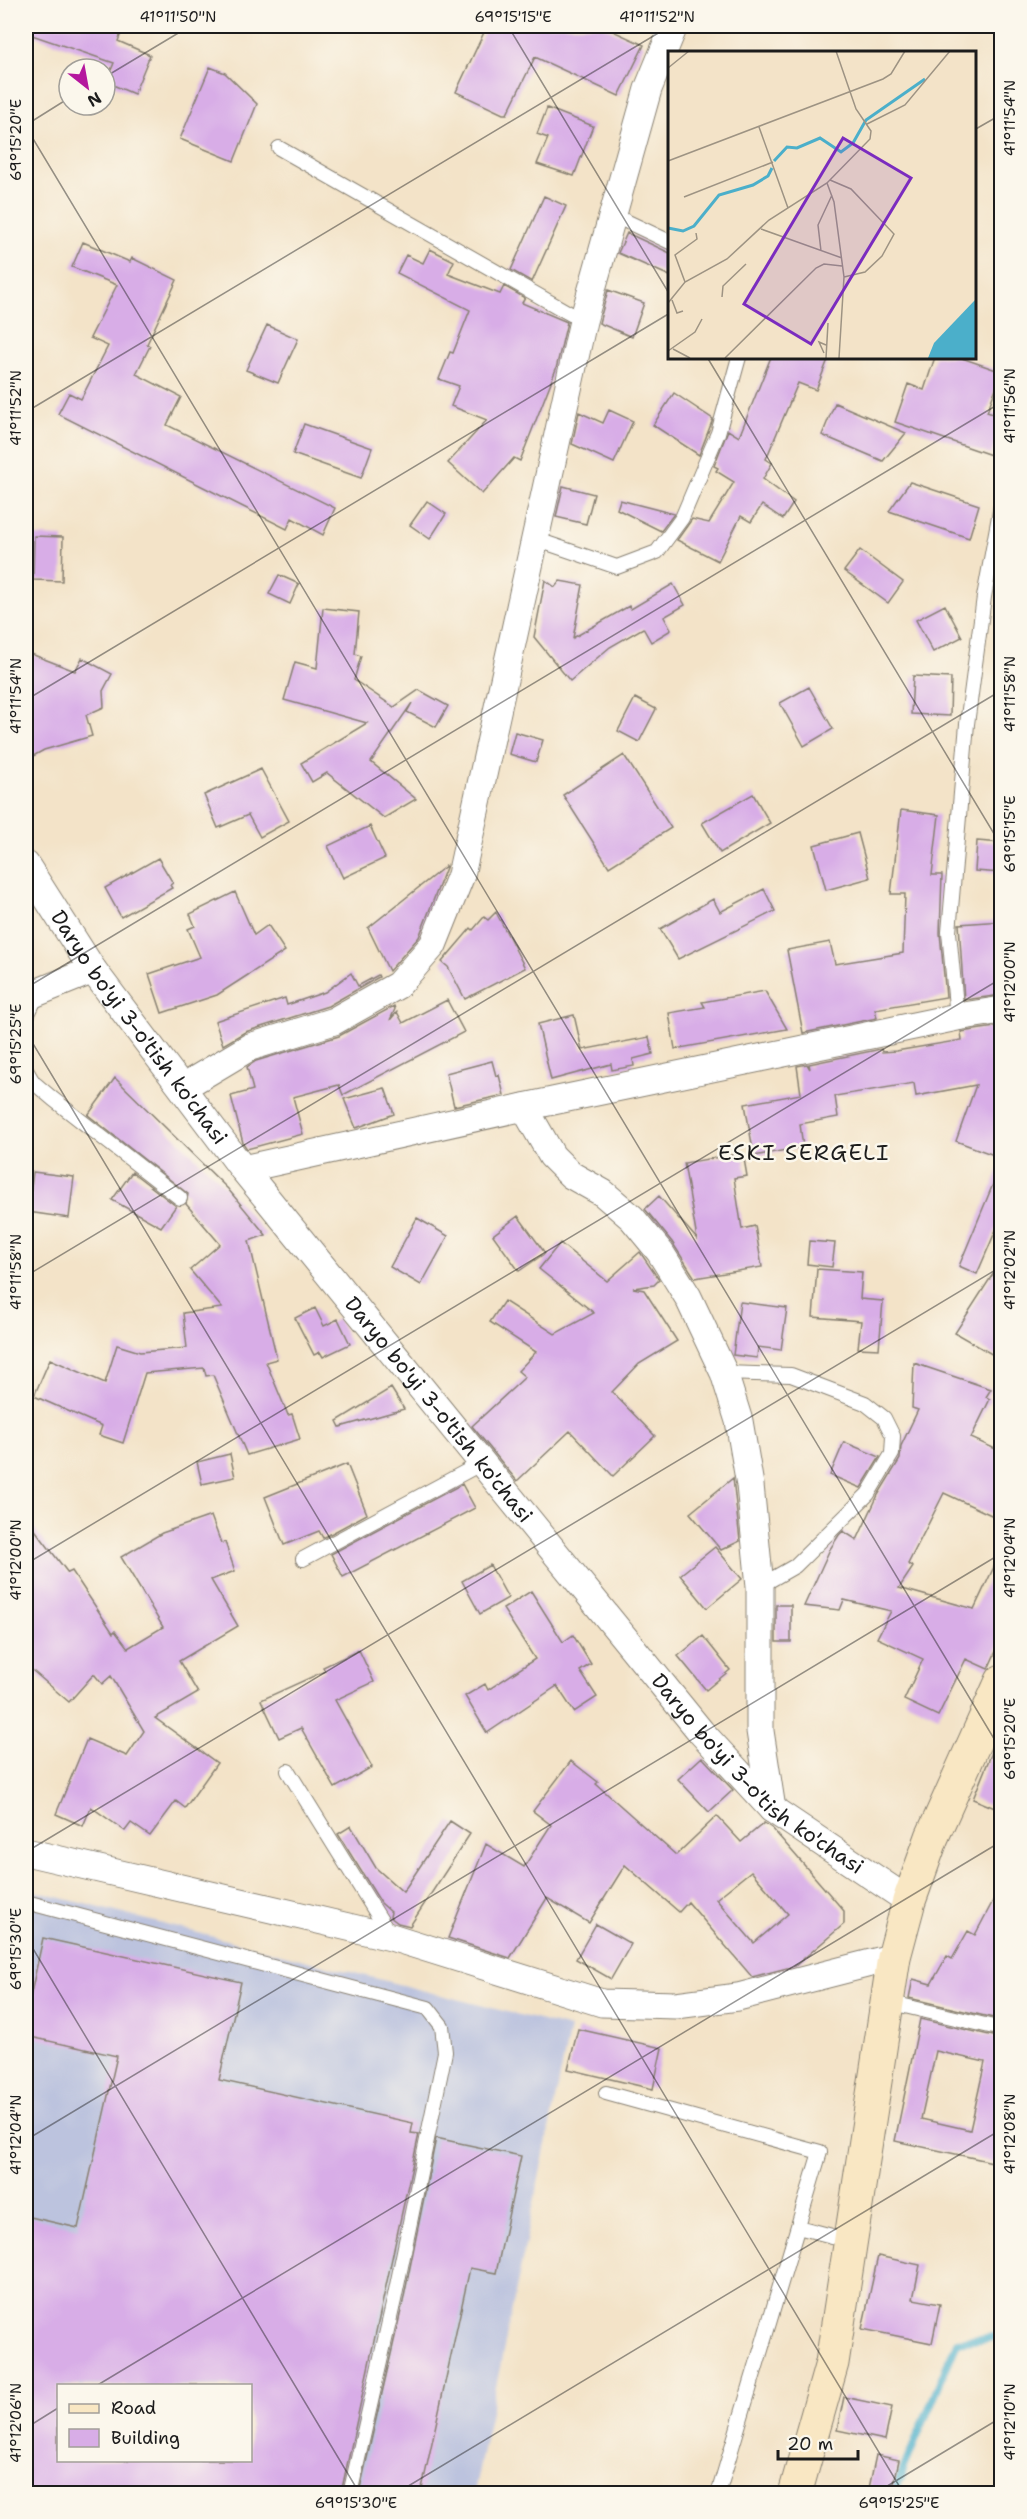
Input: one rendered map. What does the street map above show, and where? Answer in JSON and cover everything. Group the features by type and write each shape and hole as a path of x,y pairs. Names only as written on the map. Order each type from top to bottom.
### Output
{"street":[{"path":"183,1087 250,1047 334,1021 398,985 433,945 461,875 583,321 648,89 674,26"},
{"name":"Daryo bo'yi 3-o'tish ko'chasi","path":"26,865 93,970 243,1169 701,1732 772,1809 909,1901"},
{"path":"32,994 93,970"},
{"path":"243,1169 524,1107 957,1017 1002,1010"},
{"path":"524,1107 552,1156 571,1175 603,1194 632,1218 660,1252 688,1297 724,1373 739,1421 760,1586 760,1731 772,1809"},
{"path":"795,2493 832,2363 894,1957 909,1901 932,1837 1002,1681"},
{"path":"26,1852 392,1937 602,2003 676,2006 738,1997 894,1957"}],"lane":[{"path":"279,148 583,321"},
{"path":"613,215 668,241"},
{"path":"535,539 617,567 657,552 682,519 718,433 739,358"},
{"path":"957,1017 950,932 966,736 984,597 1002,500"},
{"path":"26,1018 32,994"},
{"path":"26,1070 33,1082 53,1099 180,1198"},
{"path":"724,1373 791,1375 865,1403 884,1418 893,1436 892,1454 868,1494 795,1566 760,1586"},
{"path":"303,1559 482,1463"},
{"path":"288,1771 392,1937"},
{"path":"26,1902 428,2008 442,2026 446,2052 394,2300 350,2493"},
{"path":"888,2002 1002,2029"},
{"path":"606,2093 820,2152 718,2493"},
{"path":"798,2227 851,2241"}],"shaded area":[{"path":"26,1889 570,2028 474,2493 26,2493"}],"building":[{"path":"26,26 124,26 118,41 150,55 134,94 117,87 117,57 96,57 26,33"},
{"path":"487,26 602,26 644,45 619,96 535,57 507,114 503,114 456,92"},
{"path":"210,67 225,73 257,104 234,161 180,139"},
{"path":"547,108 593,126 574,176 537,164 548,138 537,134"},
{"path":"544,196 566,206 532,282 511,270"},
{"path":"627,233 668,252 668,275 618,253"},
{"path":"83,242 130,262 132,258 177,280 147,344 150,346 136,374 181,397 167,425 335,508 323,535 292,518 287,529 58,414 69,393 81,399 108,346 90,338 117,285 72,267"},
{"path":"430,249 454,261 448,274 500,294 504,286 525,298 522,303 567,322 556,369 520,461 514,458 482,494 448,463 487,420 451,406 459,386 439,379 450,352 453,353 470,310 397,273 406,255 423,263"},
{"path":"608,290 644,303 632,337 599,323"},
{"path":"267,325 298,339 278,383 246,370"},
{"path":"771,358 829,358 816,390 798,383 766,459 772,463 763,479 794,502 783,519 762,505 751,522 741,516 718,561 677,540 692,519 709,523 734,482 716,471 718,468 714,466 728,430 739,437"},
{"path":"935,358 962,358 1002,372 987,412 1002,417 1002,425 991,455 895,422 908,384 924,390"},
{"path":"674,393 713,419 699,455 653,425"},
{"path":"835,403 906,433 883,461 822,435"},
{"path":"609,410 633,421 614,463 572,444 579,412 603,423"},
{"path":"304,424 372,448 361,478 293,454"},
{"path":"910,482 979,505 969,538 889,511"},
{"path":"563,486 594,494 586,524 556,517"},
{"path":"620,500 674,514 661,531 617,509"},
{"path":"427,501 446,514 430,539 410,525"},
{"path":"34,536 63,537 62,581 33,580"},
{"path":"860,550 903,582 888,603 844,571"},
{"path":"279,575 299,584 290,604 269,594"},
{"path":"545,580 555,587 560,581 583,585 573,638 629,606 631,609 673,584 685,605 664,617 671,630 651,642 643,628 610,647 570,681 534,637"},
{"path":"945,605 962,637 933,652 916,620"},
{"path":"323,608 359,612 355,654 361,656 354,680 394,707 419,690 448,706 436,727 407,712 412,703 371,762 416,799 384,818 327,773 312,782 301,763 367,723 284,700 295,662 317,668"},
{"path":"26,652 75,671 82,658 112,674 103,691 104,707 86,715 92,736 44,750 26,760"},
{"path":"913,676 951,678 950,716 911,714"},
{"path":"809,687 833,729 804,746 780,703"},
{"path":"635,698 656,709 639,742 618,731"},
{"path":"515,732 543,740 536,762 509,754"},
{"path":"624,755 671,828 609,867 563,795"},
{"path":"261,769 289,821 260,837 248,815 218,828 204,795"},
{"path":"753,794 770,823 720,853 702,823"},
{"path":"901,810 939,815 932,875 942,875 940,933 946,997 875,1009 877,1018 803,1033 787,950 830,942 835,964 903,953 905,894 891,894"},
{"path":"370,826 385,858 343,878 328,846"},
{"path":"858,833 870,878 826,890 814,845"},
{"path":"977,841 1002,843 1002,873 975,871"},
{"path":"158,858 173,883 170,885 172,888 121,917 105,888"},
{"path":"447,865 419,937 389,971 368,928"},
{"path":"764,889 775,911 678,959 660,929 713,899 720,912"},
{"path":"235,892 254,935 268,925 285,951 217,995 162,1013 149,974 200,957 188,929 195,926 190,914"},
{"path":"496,912 525,968 465,999 448,967 442,962 471,928 473,930 484,917 488,920"},
{"path":"1002,921 1002,995 964,1000 959,924"},
{"path":"351,973 358,986 378,975 379,977 328,1006 245,1032 223,1045 215,1021 285,998 287,1005 325,992"},
{"path":"765,991 787,1029 675,1049 669,1013 705,1007 702,1002"},
{"path":"447,1000 464,1032 343,1095 339,1085 293,1097 303,1134 247,1149 243,1143 231,1096 253,1090 247,1067 256,1061 339,1036 394,1006 390,1020 397,1012 403,1023"},
{"path":"574,1015 582,1050 649,1037 653,1054 633,1059 634,1066 612,1070 611,1064 551,1080 538,1024"},
{"path":"1002,1026 1002,1158 956,1141 976,1085 916,1096 914,1083 835,1096 838,1117 800,1124 803,1147 754,1156 745,1104 801,1094 797,1066 807,1064 810,1069 809,1064 881,1049 882,1052 896,1051 962,1040 961,1032"},
{"path":"492,1061 496,1076 499,1075 504,1095 454,1106 446,1073"},
{"path":"115,1078 228,1189 266,1235 249,1241 277,1359 266,1362 288,1415 292,1414 300,1439 247,1455 213,1375 206,1376 204,1368 145,1373 123,1443 99,1435 102,1426 34,1396 50,1359 105,1383 117,1345 140,1352 187,1348 183,1313 222,1308 190,1270 220,1244 186,1204 188,1194 88,1115"},
{"path":"385,1088 394,1114 356,1128 344,1099"},
{"path":"743,1153 747,1176 734,1178 742,1229 755,1226 762,1267 695,1278 672,1242 645,1209 659,1196 697,1239 684,1163"},
{"path":"1001,1165 1002,1216 977,1274 959,1266"},
{"path":"33,1172 74,1177 69,1218 28,1212"},
{"path":"132,1172 176,1206 161,1227 112,1200"},
{"path":"518,1216 545,1253 519,1271 493,1235"},
{"path":"417,1218 448,1236 421,1285 390,1267"},
{"path":"809,1241 835,1243 832,1267 807,1264"},
{"path":"560,1243 607,1281 640,1252 659,1280 654,1285 633,1288 644,1290 677,1341 639,1364 612,1392 655,1436 613,1476 570,1431 517,1481 472,1426 525,1377 518,1371 536,1352 490,1322 504,1301 555,1334 594,1313 539,1269"},
{"path":"1002,1260 1002,1360 955,1333"},
{"path":"817,1269 862,1272 860,1299 883,1301 879,1349 858,1348 861,1321 813,1317"},
{"path":"740,1302 787,1308 781,1350 758,1347 757,1358 733,1355"},
{"path":"315,1308 324,1326 338,1319 350,1344 323,1357 320,1352 314,1355 295,1318"},
{"path":"914,1363 991,1389 986,1397 990,1399 971,1438 1002,1452 1002,1520 944,1493 908,1564 913,1567 899,1588 974,1609 1002,1550 1002,1638 988,1669 966,1659 938,1716 904,1700 923,1659 877,1638 891,1611 844,1600 840,1610 804,1606 830,1549 839,1535 843,1531 857,1540 878,1495 900,1459 901,1446 918,1410 912,1408"},
{"path":"391,1388 404,1409 340,1427 337,1421"},
{"path":"844,1442 880,1457 861,1488 830,1475"},
{"path":"230,1454 235,1477 202,1484 197,1462"},
{"path":"347,1464 367,1514 323,1538 319,1531 284,1545 265,1497"},
{"path":"733,1478 740,1541 721,1550 690,1513"},
{"path":"462,1484 475,1508 343,1577 331,1554"},
{"path":"211,1516 221,1543 225,1542 235,1571 211,1580 238,1626 179,1661 198,1693 155,1718 217,1763 185,1808 176,1801 150,1836 131,1823 125,1831 91,1807 83,1826 56,1814 87,1739 127,1756 144,1731 111,1676 102,1684 94,1674 69,1702 26,1665 26,1518 68,1573 72,1571 113,1633 115,1631 128,1648 163,1627 121,1557 162,1533"},
{"path":"715,1547 742,1579 707,1608 680,1575"},
{"path":"490,1565 508,1598 480,1614 462,1581"},
{"path":"531,1591 563,1642 573,1635 591,1664 580,1671 597,1697 574,1712 557,1686 487,1733 465,1696 485,1684 488,1690 535,1659 503,1609"},
{"path":"776,1605 791,1605 791,1642 776,1642"},
{"path":"703,1636 730,1670 706,1690 678,1656"},
{"path":"359,1650 374,1682 335,1700 372,1767 335,1788 301,1728 279,1738 261,1700 325,1671 323,1667"},
{"path":"1002,1731 1002,1811 973,1799"},
{"path":"702,1757 733,1790 709,1812 678,1779"},
{"path":"571,1761 598,1782 596,1784 676,1855 717,1816 741,1842 764,1823 772,1828 844,1911 844,1924 795,1966 752,1977 688,1902 679,1912 625,1865 589,1923 547,1898 510,1958 448,1938 486,1844 524,1867 551,1825 533,1811","holes":["751,1871 788,1914 754,1943 716,1899"]},
{"path":"450,1821 470,1834 410,1926 398,1923 390,1917 391,1912 381,1903 338,1834 351,1826 376,1868 403,1892"},
{"path":"1002,1884 1002,2020 909,1998 913,1979 931,1984 947,1956 952,1959 968,1931 975,1935"},
{"path":"596,1924 631,1944 611,1979 576,1959"},
{"path":"43,1938 241,1982 219,2080 413,2123 411,2133 419,2134 341,2493 26,2493 26,2216 78,2228 117,2056 26,2036 26,2016"},
{"path":"920,2019 1002,2038 1002,2164 895,2141","holes":["936,2051 985,2062 970,2130 921,2119"]},
{"path":"578,2029 662,2048 653,2089 568,2069"},
{"path":"436,2138 521,2156 496,2273 470,2268 421,2493 359,2493 403,2302"},
{"path":"878,2256 920,2265 913,2299 940,2304 932,2343 862,2329"},
{"path":"844,2397 892,2407 885,2440 837,2430"},
{"path":"876,2455 899,2460 892,2493 868,2493"}],"waterway":[{"path":"893,2494 957,2342 1002,2336"}],"district":[{"name":"ESKI SERGELI","path":"804,1152"}]}
